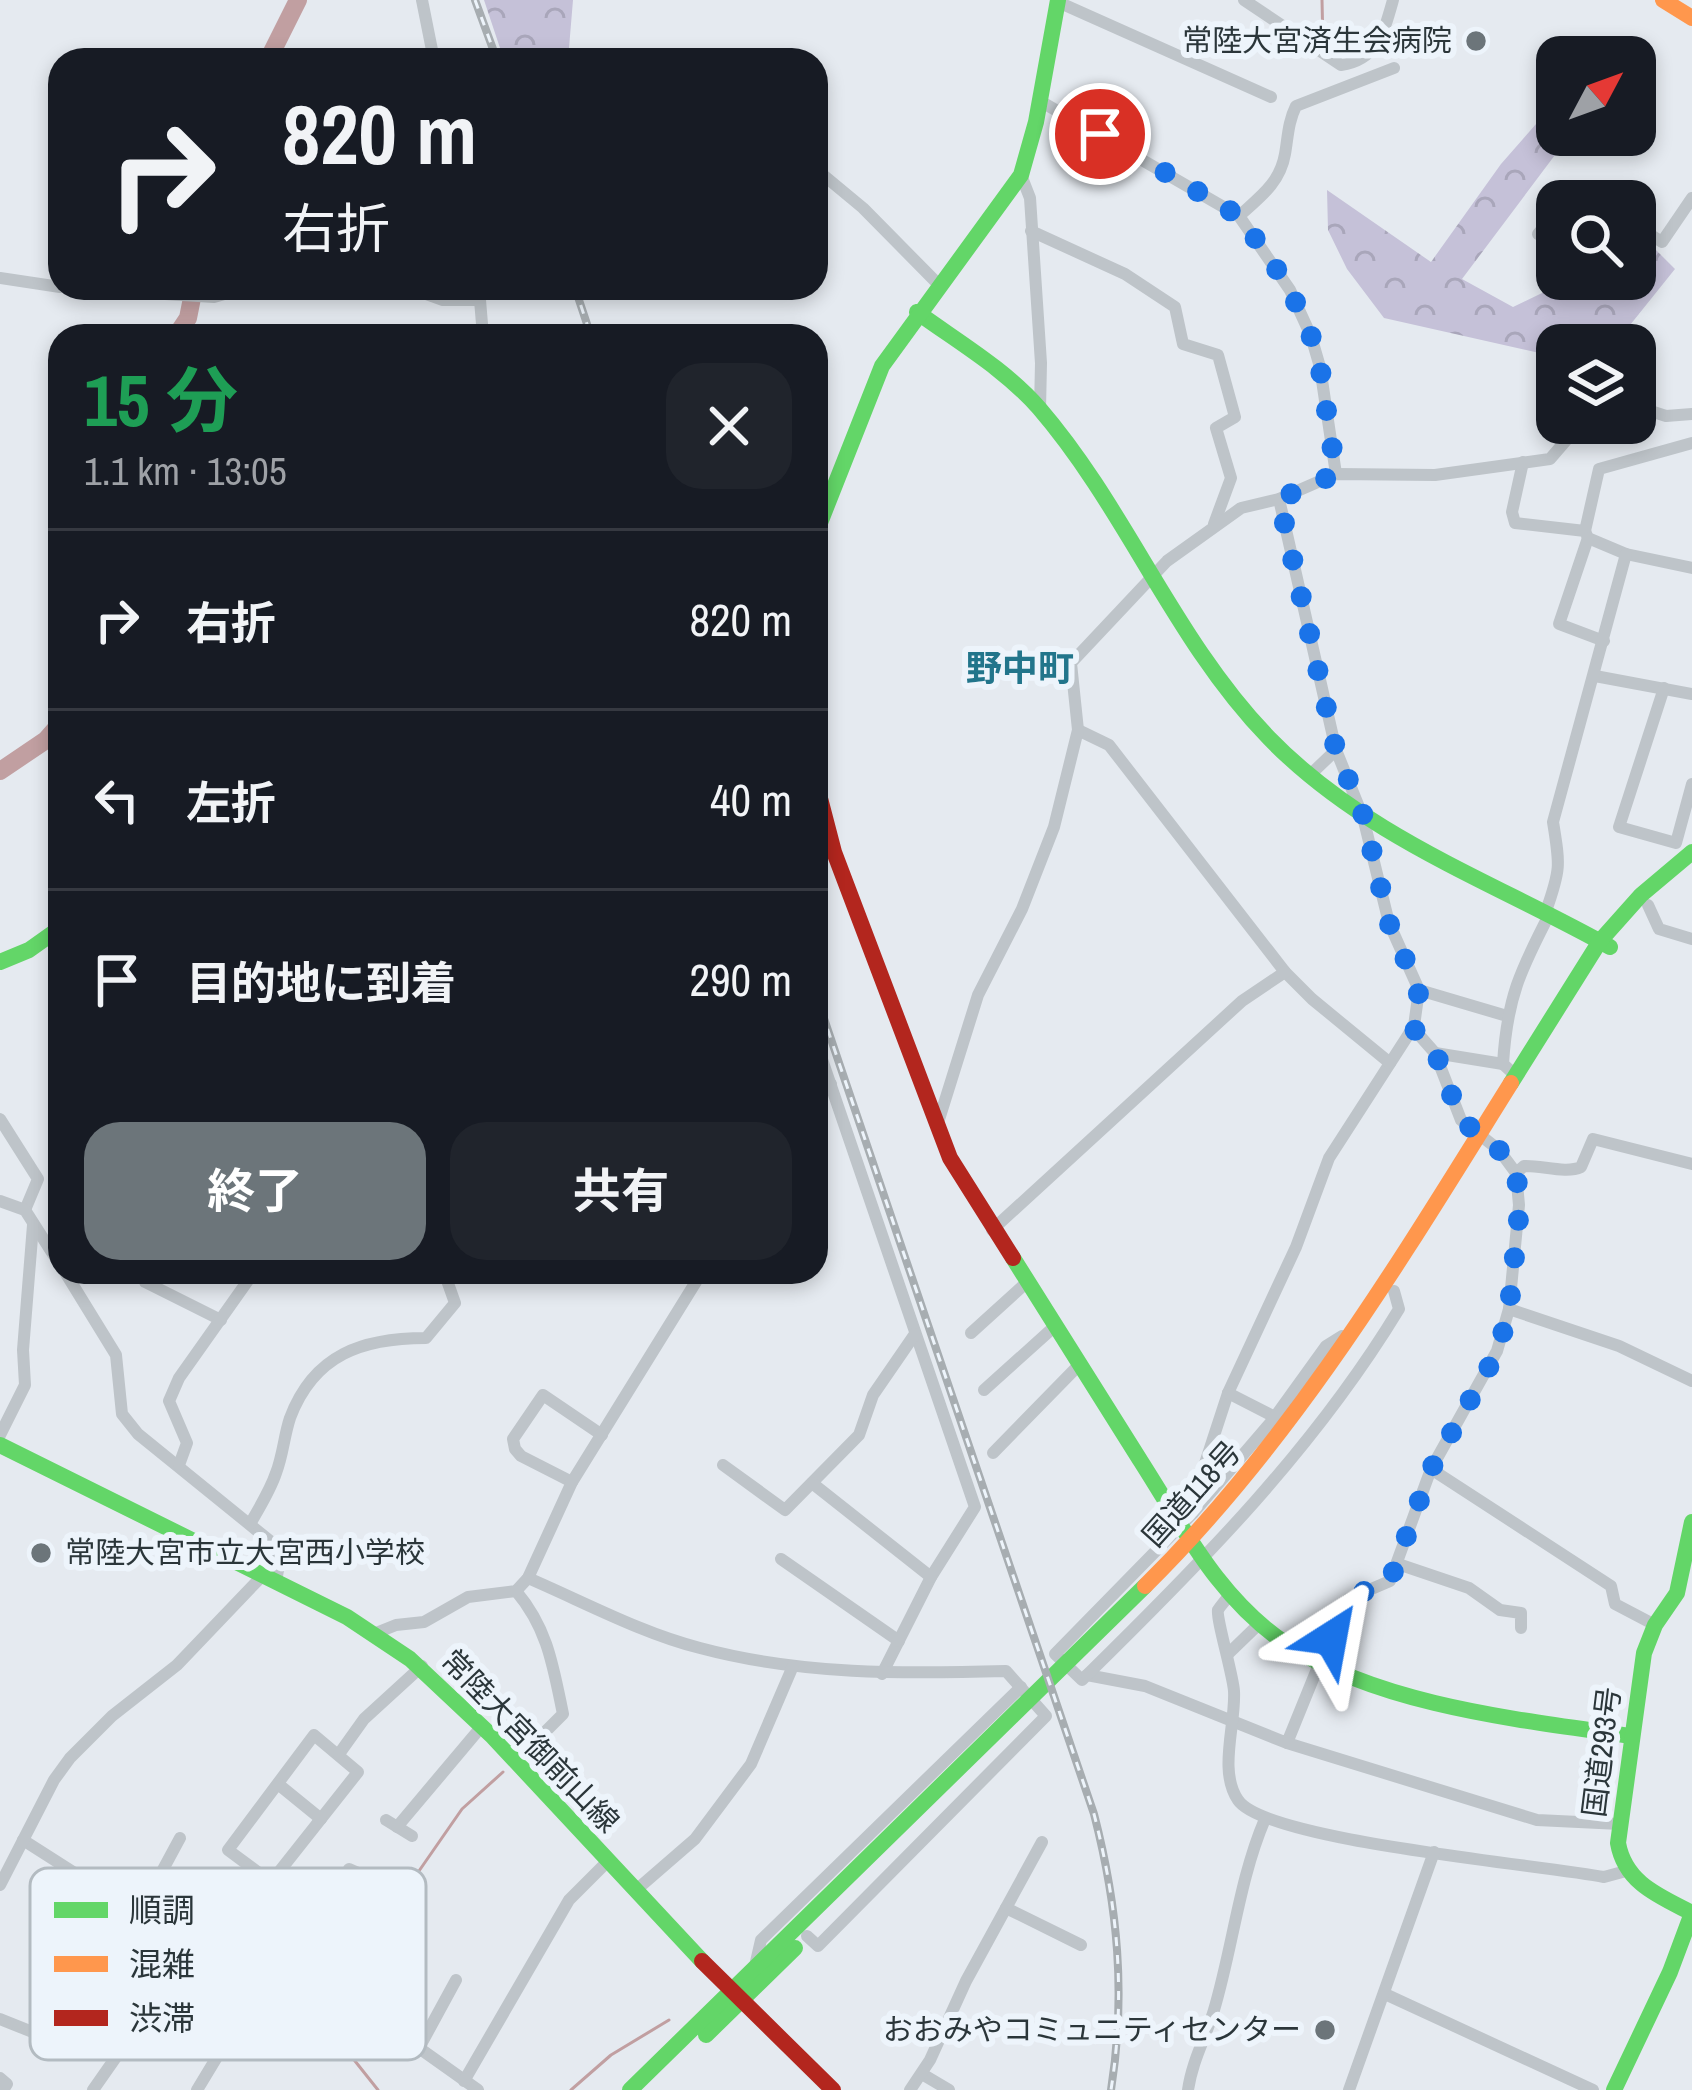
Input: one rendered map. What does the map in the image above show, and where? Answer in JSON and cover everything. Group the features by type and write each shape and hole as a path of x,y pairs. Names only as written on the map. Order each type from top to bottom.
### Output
{"main road":[{"path":"1664,0 1692,19"},
{"path":"828,501 871,388 917,312 1021,175 1058,1"},
{"path":"917,312 1040,409 1222,682 1268,737 1364,817 1437,860 1605,944"},
{"path":"828,833 935,1128 992,1230 1078,1366 1187,1521 1203,1562 1229,1596 1259,1624 1321,1663 1396,1688 1515,1717 1631,1736"},
{"name":"国道118号","path":"1263,1467 1484,1138 1509,1070 1641,896 1692,852"},
{"name":"国道118号","path":"630,2090 807,1936 923,1811 1263,1467 1333,1384 1394,1292 1605,944 1692,868"},
{"path":"0,962 48,937"},
{"name":"常陸大宮御前山線","path":"0,1445 376,1633 422,1666 735,1997 833,2090"},
{"name":"国道293号","path":"1626,1871 1618,1854 1620,1824 1644,1653 1654,1625 1684,1590 1692,1522"},
{"name":"国道118号","path":"649,2090 735,1997 755,1967 923,1811"},
{"path":"1614,2090 1687,1940 1692,1912 1626,1871"}],"street":[{"path":"422,0 432,48"},
{"path":"1244,0 1341,65 1359,63 1380,43 1394,0"},
{"path":"1058,1 1271,97"},
{"path":"1239,216 1273,186 1284,161 1296,106 1394,68"},
{"path":"1040,101 1239,216 1290,290 1311,336 1336,474"},
{"path":"1021,175 1030,198 1042,363 1040,409"},
{"path":"828,179 893,236 938,284"},
{"path":"1656,238 1663,242 1692,198"},
{"path":"1031,231 1125,274 1159,296 1175,307 1184,344 1218,355 1234,417 1216,428 1231,478 1214,525"},
{"path":"0,278 48,285"},
{"path":"1656,413 1692,414"},
{"path":"1604,641 1559,624 1587,535 1599,469 1692,443"},
{"path":"935,1128 978,995 1041,867 1078,730 1071,663 1151,577 1241,508 1279,499 1336,474 1435,475 1550,459 1563,444"},
{"path":"1523,462 1512,512 1515,523 1587,535 1626,554 1692,568"},
{"path":"1187,1521 1228,1393 1296,1247 1329,1159 1413,1028 1419,990 1389,923 1364,817 1336,750 1279,499"},
{"path":"1436,1054 1509,1070 1507,1016 1516,980 1548,912 1561,858 1553,822 1626,554"},
{"path":"1595,676 1692,694"},
{"path":"1664,688 1619,827 1676,843 1692,784"},
{"path":"1078,730 1109,745 1285,972 1390,1063"},
{"path":"1311,774 1336,750"},
{"path":"1648,905 1659,929 1692,939"},
{"path":"992,1230 1242,1000 1285,972"},
{"path":"1419,990 1507,1016"},
{"path":"1287,1743 1348,1598 1390,1581 1431,1469 1498,1351 1509,1309 1520,1205 1516,1173 1461,1120 1436,1054 1413,1028"},
{"path":"828,1078 975,1507 931,1577 882,1674"},
{"path":"0,1119 38,1179 25,1210"},
{"path":"1516,1173 1524,1166 1581,1167 1593,1139 1692,1164"},
{"path":"0,1201 25,1210 48,1248"},
{"path":"0,1435 26,1385 22,1350 33,1225"},
{"path":"971,1333 1026,1283"},
{"path":"0,1885 54,1780 85,1741 177,1665 280,1568 277,1550 138,1434 122,1414 116,1355 71,1284"},
{"path":"149,1284 221,1320"},
{"path":"179,1465 187,1443 169,1401 179,1378 246,1284"},
{"path":"250,1524 276,1473 289,1421 304,1387 359,1345 388,1338 426,1338 455,1303 448,1284"},
{"path":"376,1633 396,1624 424,1622 468,1597 516,1591 528,1578 572,1482 695,1284"},
{"path":"1349,1338 1343,1336 1326,1346 1275,1417 1187,1521 1055,1654 1082,1680 1203,1562 1289,1465 1345,1393 1399,1309 1394,1292"},
{"path":"1509,1309 1619,1346 1692,1381"},
{"path":"984,1390 1054,1327"},
{"path":"723,1465 785,1510 859,1435 872,1396 915,1334"},
{"path":"993,1453 1078,1366"},
{"path":"1228,1393 1275,1417"},
{"path":"572,1482 521,1456 513,1439 543,1395 602,1435"},
{"path":"1431,1469 1611,1586 1615,1604 1654,1625"},
{"path":"812,1483 931,1577"},
{"path":"781,1559 899,1641"},
{"path":"1398,1564 1469,1588 1500,1610 1521,1613 1521,1628"},
{"path":"528,1578 698,1648 793,1666 882,1674 1006,1671 1046,1716 818,1946 807,1936"},
{"path":"515,1762 563,1714 538,1617 516,1591"},
{"path":"1229,1596 1218,1610 1229,1653 1232,1787 1243,1807 1265,1819 1434,1852 1604,1877 1626,1871"},
{"path":"1229,1653 1259,1624"},
{"path":"339,1754 364,1719 422,1666"},
{"path":"635,1891 695,1839 751,1764 793,1666"},
{"path":"1087,1675 1145,1686 1287,1743 1537,1820 1620,1824"},
{"path":"755,1967 761,1940 1021,1687"},
{"path":"412,1836 392,1823 482,1726"},
{"path":"252,1868 228,1850 314,1736 358,1772 282,1868"},
{"path":"278,1784 321,1819"},
{"path":"1188,2090 1214,2010 1249,1862 1265,1819"},
{"path":"163,1868 179,1838"},
{"path":"23,1840 67,1868"},
{"path":"910,2090 1042,1842"},
{"path":"1349,2090 1434,1852"},
{"path":"464,2081 569,1900 608,1861"},
{"path":"1006,1908 1082,1945"},
{"path":"426,2035 456,1980"},
{"path":"1385,1994 1593,2090"},
{"path":"0,2019 30,2031"},
{"path":"426,2053 478,2090"},
{"path":"93,2090 114,2060"},
{"path":"197,2090 215,2060"},
{"path":"922,2074 949,2090"},
{"path":"0,2078 8,2084 3,2090"}],"green space":[{"path":"484,0 573,0 569,48 500,48"},
{"path":"1536,124 1536,156 1554,156 1462,279 1513,307 1536,296 1536,300 1650,300 1631,324 1536,324 1536,352 1384,318 1347,269 1328,230 1327,190 1431,262 1501,164"},
{"path":"1656,250 1675,269 1656,293"}],"waterway":[{"path":"274,48 298,0"},
{"path":"1322,0 1323,44"},
{"path":"184,324 192,300"},
{"path":"0,771 48,738"},
{"path":"421,1868 462,1809 503,1772"},
{"path":"571,2090 611,2055 669,2020"},
{"path":"354,2060 378,2090"}],"railway":[{"path":"475,0 493,48"},
{"path":"579,300 587,324"},
{"path":"828,1030 1094,1814 1117,1951 1118,2020 1111,2090"}],"traffic: fast":[{"path":"828,503 882,366 1021,175 1036,122 1058,0"},
{"path":"917,312 996,368 1039,408 1099,489 1205,659 1235,700 1306,773 1431,855 1610,947"},
{"path":"1511,1083 1600,941 1641,895 1692,852"},
{"path":"0,962 48,937"},
{"path":"1013,1258 1204,1561 1264,1627 1325,1666 1409,1696 1499,1716 1631,1736"},
{"path":"0,1445 347,1617 410,1659 493,1737 702,1961"},
{"path":"1614,2090 1670,1972 1692,1913 1636,1878 1618,1843 1644,1653 1655,1625 1677,1593 1692,1522"},
{"path":"630,2090 1145,1586"},
{"path":"706,2035 795,1948"}],"traffic: slow":[{"path":"1663,0 1692,18"},
{"path":"1145,1586 1250,1470 1297,1409 1386,1281 1511,1083"}],"traffic: jam":[{"path":"828,829 950,1158 1013,1258"},
{"path":"702,1961 833,2090"}],"place":[{"name":"常陸大宮済生会病院","path":"1476,41"},
{"name":"常陸大宮市立大宮西小学校","path":"41,1553"},
{"name":"おおみやコミュニティセンター","path":"1325,2030"}],"district":[{"name":"野中町","path":"1020,668"}],"route":[{"path":"1100,134 1239,216 1290,290 1311,336 1336,474 1279,499 1336,750 1364,817 1389,923 1419,990 1413,1028 1436,1054 1461,1120 1499,1150 1518,1183 1509,1309 1498,1351 1431,1469 1390,1581 1348,1598 1331,1638"}]}
